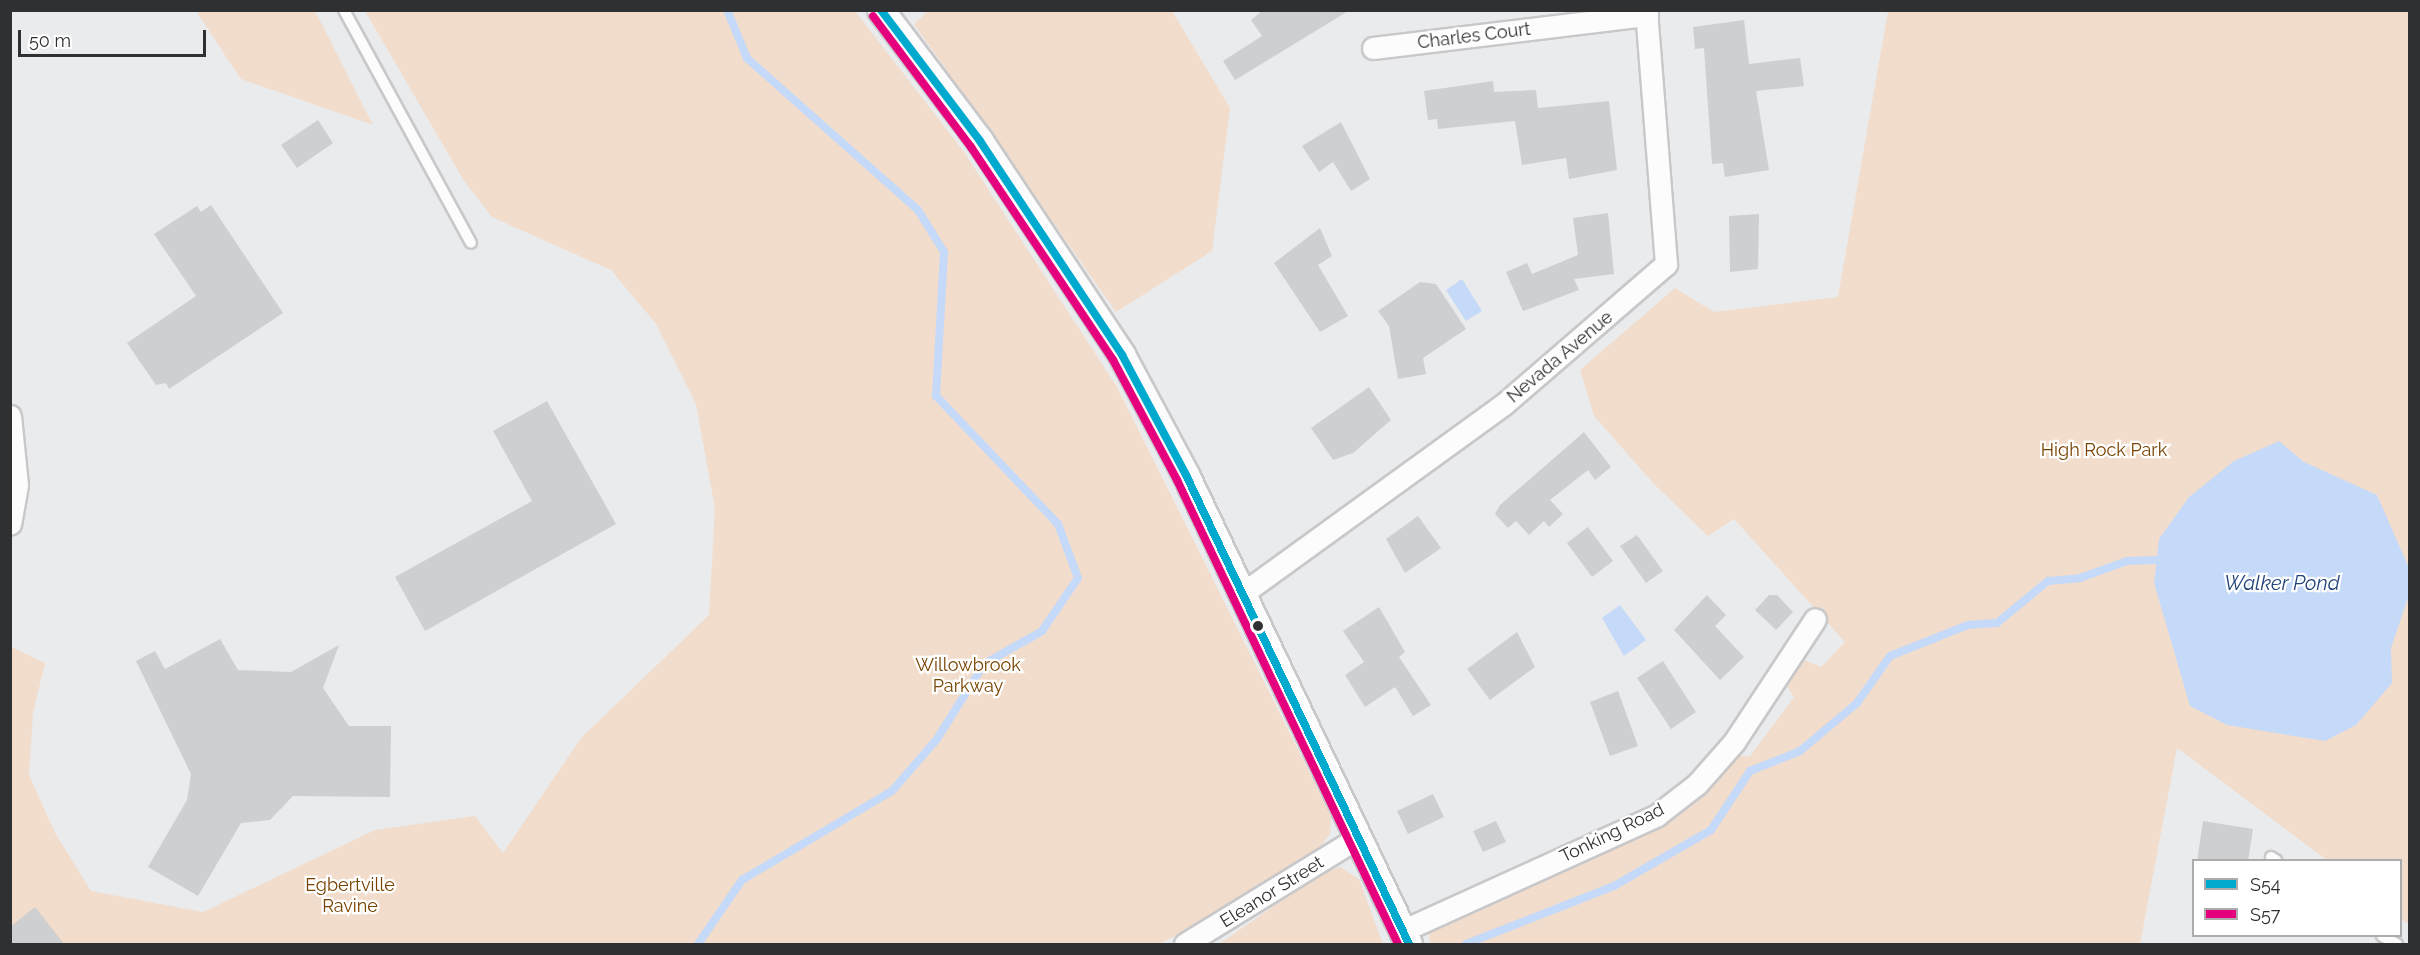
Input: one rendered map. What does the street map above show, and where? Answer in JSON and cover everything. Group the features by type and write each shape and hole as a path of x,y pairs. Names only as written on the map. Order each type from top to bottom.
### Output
{"street":[{"name":"Charles Court","path":"1373,48 1647,13"},
{"name":"Nevada Avenue","path":"1243,593 1504,404 1666,264 1647,13"},
{"path":"890,14 980,141 1106,330 1243,593 1357,838 1406,937"},
{"path":"10,416 16,485 10,523"},
{"name":"Tonking Road","path":"1406,937 1657,815 1697,784 1734,742 1815,619"},
{"name":"Eleanor Street","path":"1185,945 1357,838"}],"lane":[{"path":"344,10 471,243"},
{"path":"2384,937 2397,945"}],"green space":[{"path":"196,11 315,11 373,125 241,79"},
{"name":"Willowbrook Parkway","path":"365,11 855,11 964,152 1117,387 1331,816 1330,834 1321,846 1209,919 1159,944 11,944 11,647 45,663 33,713 29,775 55,833 91,891 203,912 375,830 475,816 503,853 581,738 709,615 715,509 696,404 656,324 611,270 492,217 464,181"},
{"path":"928,11 1172,11 1230,108 1212,251 1116,312 914,24"},
{"name":"High Rock Park","path":"1888,11 2409,11 2409,925 2402,919 2402,859 2326,859 2177,748 2140,944 1430,944 1429,933 1441,921 1658,827 1702,796 1736,756 1750,756 1794,697 1784,681 1802,659 1821,667 1845,642 1734,519 1708,536 1653,483 1594,416 1580,370 1675,288 1714,312 1838,297"},
{"path":"1340,867 1359,879 1383,944 1219,944 1322,873"}],"water":[{"path":"1462,279 1482,311 1466,321 1446,290"},
{"name":"Walker Pond","path":"2279,441 2304,462 2377,495 2409,568 2409,595 2391,648 2392,683 2356,725 2325,741 2227,725 2190,706 2154,583 2159,539 2189,497 2234,461"},
{"path":"1620,605 1646,640 1624,656 1602,618"}],"building":[{"path":"1263,10 1350,10 1235,80 1223,61 1262,36 1251,20"},
{"path":"1744,20 1749,64 1800,58 1804,86 1756,91 1769,170 1725,177 1723,163 1712,164 1704,48 1695,49 1693,27"},
{"path":"1493,81 1494,92 1536,90 1538,108 1609,101 1617,170 1569,179 1566,158 1522,165 1515,121 1438,129 1437,119 1428,120 1424,91"},
{"path":"318,120 333,143 297,168 281,145"},
{"path":"1341,122 1370,179 1351,191 1333,162 1319,172 1302,146"},
{"path":"211,205 283,313 169,389 166,383 156,385 127,343 196,296 154,234 197,206 201,212"},
{"path":"1608,213 1614,274 1574,279 1579,290 1523,311 1506,272 1527,263 1532,274 1578,255 1573,218"},
{"path":"1759,214 1758,269 1730,272 1729,216"},
{"path":"1320,228 1332,256 1318,265 1348,316 1320,332 1274,263"},
{"path":"1420,282 1436,284 1466,329 1423,358 1426,374 1398,379 1389,326 1378,311"},
{"path":"1369,387 1391,420 1353,453 1333,460 1311,428"},
{"path":"547,401 616,524 425,631 395,577 532,501 493,431"},
{"path":"1584,432 1611,467 1595,480 1588,470 1550,500 1563,514 1549,527 1544,521 1529,535 1516,521 1508,528 1495,514 1500,505"},
{"path":"1418,516 1441,548 1405,573 1386,539"},
{"path":"1588,527 1613,561 1592,577 1567,543"},
{"path":"1637,535 1663,571 1646,583 1620,546"},
{"path":"1707,595 1726,615 1715,626 1744,657 1720,680 1674,630"},
{"path":"1769,595 1777,595 1793,612 1776,630 1755,610"},
{"path":"1379,607 1405,652 1399,657 1431,705 1413,716 1395,687 1365,707 1345,675 1364,662 1343,631"},
{"path":"1517,632 1535,667 1490,700 1467,669"},
{"path":"220,639 238,670 291,672 339,645 323,688 349,726 391,726 390,797 293,796 270,820 241,823 198,896 148,867 187,800 191,774 136,661 155,651 165,669"},
{"path":"1663,661 1696,712 1671,729 1637,678"},
{"path":"1618,691 1638,746 1610,756 1590,702"},
{"path":"1433,794 1444,817 1408,834 1397,811"},
{"path":"1496,821 1506,842 1483,852 1473,831"},
{"path":"2203,821 2253,829 2248,859 2197,859"},
{"path":"35,907 65,945 10,945 10,927"}],"waterway":[{"path":"698,944 742,880 892,791 937,739 984,664 1042,631 1078,578 1058,524 936,396 944,252 918,210 747,58 727,10"},
{"path":"1466,944 1614,886 1711,830 1750,771 1800,751 1857,703 1890,656 1968,625 1997,623 2048,581 2080,578 2127,561 2157,560"}],"transit line":[{"name":"S54","path":"881,10 980,141 1122,355 1186,475 1409,944"},
{"name":"S57","path":"873,16 971,147 1113,360 1177,480 1398,944"}],"park label":[{"name":"Egbertville Ravine","path":"350,896"}]}
